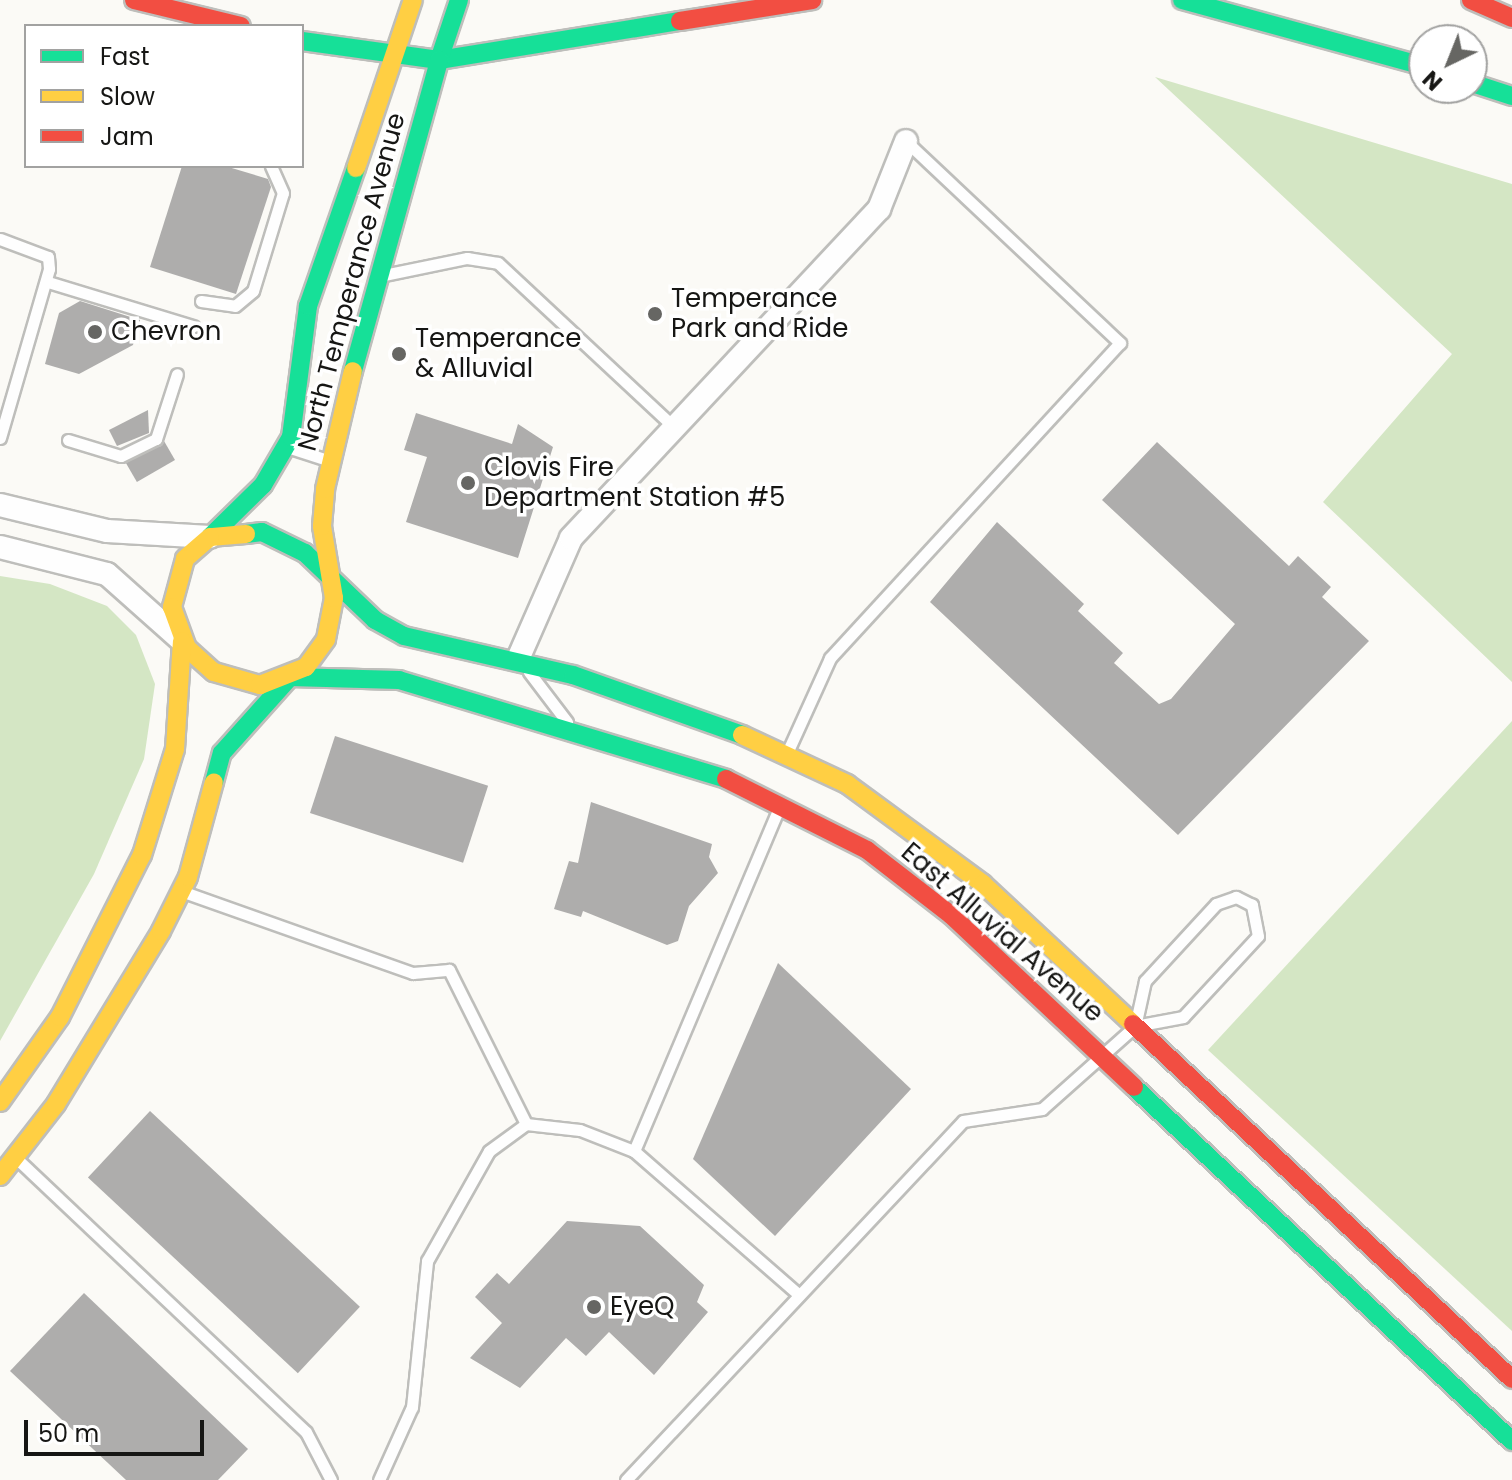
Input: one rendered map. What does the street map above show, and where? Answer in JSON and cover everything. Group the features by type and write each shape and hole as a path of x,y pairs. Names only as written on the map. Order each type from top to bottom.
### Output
{"main road":[{"path":"134,0 233,24"},
{"name":"North Temperance Avenue","path":"210,537 263,485 287,447 308,306 413,0"},
{"name":"North Temperance Avenue","path":"332,581 322,526 331,461 375,277 459,0"},
{"path":"304,41 392,57 439,60 812,0"},
{"path":"1182,0 1408,62"},
{"path":"1471,0 1512,18"},
{"path":"1488,88 1512,96"},
{"path":"0,1102 60,1017 142,855 175,749 182,641 173,620 175,581 210,537 277,537 332,581 326,639 222,753 181,891 92,1050 0,1176"},
{"name":"East Alluvial Avenue","path":"332,581 404,636 518,659 787,753 923,834 1135,1026 1512,1379"},
{"path":"182,641 229,679 260,685 290,677"},
{"name":"East Alluvial Avenue","path":"290,677 399,680 571,728 782,801 918,887 1512,1441"}],"street":[{"path":"518,659 566,545 673,426 879,209 906,141"},
{"path":"0,505 107,531 210,537"},
{"path":"0,547 107,574 182,641"}],"lane":[{"path":"787,753 837,649 1120,343 906,141"},
{"path":"201,301 235,306 253,291 283,193 272,168"},
{"path":"0,239 48,257 48,282 0,438"},
{"path":"375,277 467,258 498,263 673,426"},
{"path":"48,282 193,326"},
{"path":"68,440 121,456 156,439 177,374"},
{"path":"287,447 331,461"},
{"path":"518,659 571,728"},
{"path":"634,1151 782,801"},
{"path":"181,891 413,973 449,970 526,1124"},
{"path":"626,1480 963,1121 1042,1109 1135,1026 1183,1017 1258,936 1252,905 1236,897 1216,904 1145,981 1135,1026"},
{"path":"379,1480 412,1407 427,1261 489,1151 526,1124 580,1130 634,1151 799,1295"},
{"path":"15,1157 306,1432 331,1480"}],"green space":[{"path":"1155,77 1512,184 1512,682 1323,502 1452,354"},
{"path":"0,576 50,584 107,606 136,635 155,684 144,759 94,874 0,1041"},
{"path":"1512,721 1512,1331 1208,1050"}],"building":[{"path":"181,168 232,168 268,179 271,187 236,294 150,267"},
{"name":"Chevron","path":"80,301 140,320 133,345 79,374 45,364 59,313"},
{"path":"148,410 149,433 117,446 109,430"},
{"path":"416,413 512,444 518,424 553,447 518,558 406,522 427,457 404,450"},
{"path":"164,441 175,460 137,482 126,463"},
{"path":"1157,442 1289,566 1298,556 1331,587 1322,597 1369,641 1178,835 930,602 997,522 1084,604 1078,611 1123,653 1114,663 1159,704 1171,699 1235,624 1102,500"},
{"path":"335,736 488,786 463,863 310,813"},
{"path":"591,802 712,844 709,857 718,873 689,906 678,941 667,945 583,911 581,917 554,909 569,861 578,863"},
{"path":"778,963 911,1089 775,1236 693,1159"},
{"path":"150,1111 360,1307 298,1373 88,1178"},
{"name":"EyeQ","path":"567,1221 640,1226 704,1285 697,1302 708,1312 654,1375 609,1332 586,1356 566,1338 520,1388 470,1358 502,1323 475,1297 497,1273 509,1284"},
{"path":"84,1293 248,1449 218,1480 126,1480 10,1371"}],"traffic: fast":[{"path":"439,60 459,0"},
{"path":"1182,0 1408,62"},
{"path":"304,41 439,60 680,21"},
{"path":"353,371 439,60"},
{"path":"1488,88 1512,96"},
{"path":"210,537 263,485 291,437 308,306 356,168"},
{"path":"246,534 262,532 305,553 375,620 404,636 573,675 742,735"},
{"path":"214,782 222,753 290,677 399,680 726,779"},
{"path":"1134,1087 1512,1441"}],"traffic: slow":[{"path":"356,168 413,0"},
{"path":"246,534 210,537 185,559 172,607 187,648 214,672 260,685 306,667 326,639 334,598 322,526 325,489 353,371"},
{"path":"0,1102 60,1017 142,855 175,749 182,641"},
{"path":"742,735 847,784 983,884 1133,1024"},
{"path":"0,1176 56,1104 161,931 188,877 214,782"}],"traffic: jam":[{"path":"134,0 233,24"},
{"path":"680,21 812,0"},
{"path":"1471,0 1512,18"},
{"path":"726,779 867,850 951,915 1134,1087"},
{"path":"1133,1024 1512,1379"}],"place":[{"name":"Temperance Park and Ride","path":"655,314"},
{"name":"Chevron","path":"95,332"},
{"name":"Temperance & Alluvial","path":"399,354"},
{"name":"Clovis Fire Department Station #5","path":"468,483"},
{"name":"EyeQ","path":"594,1307"}]}
